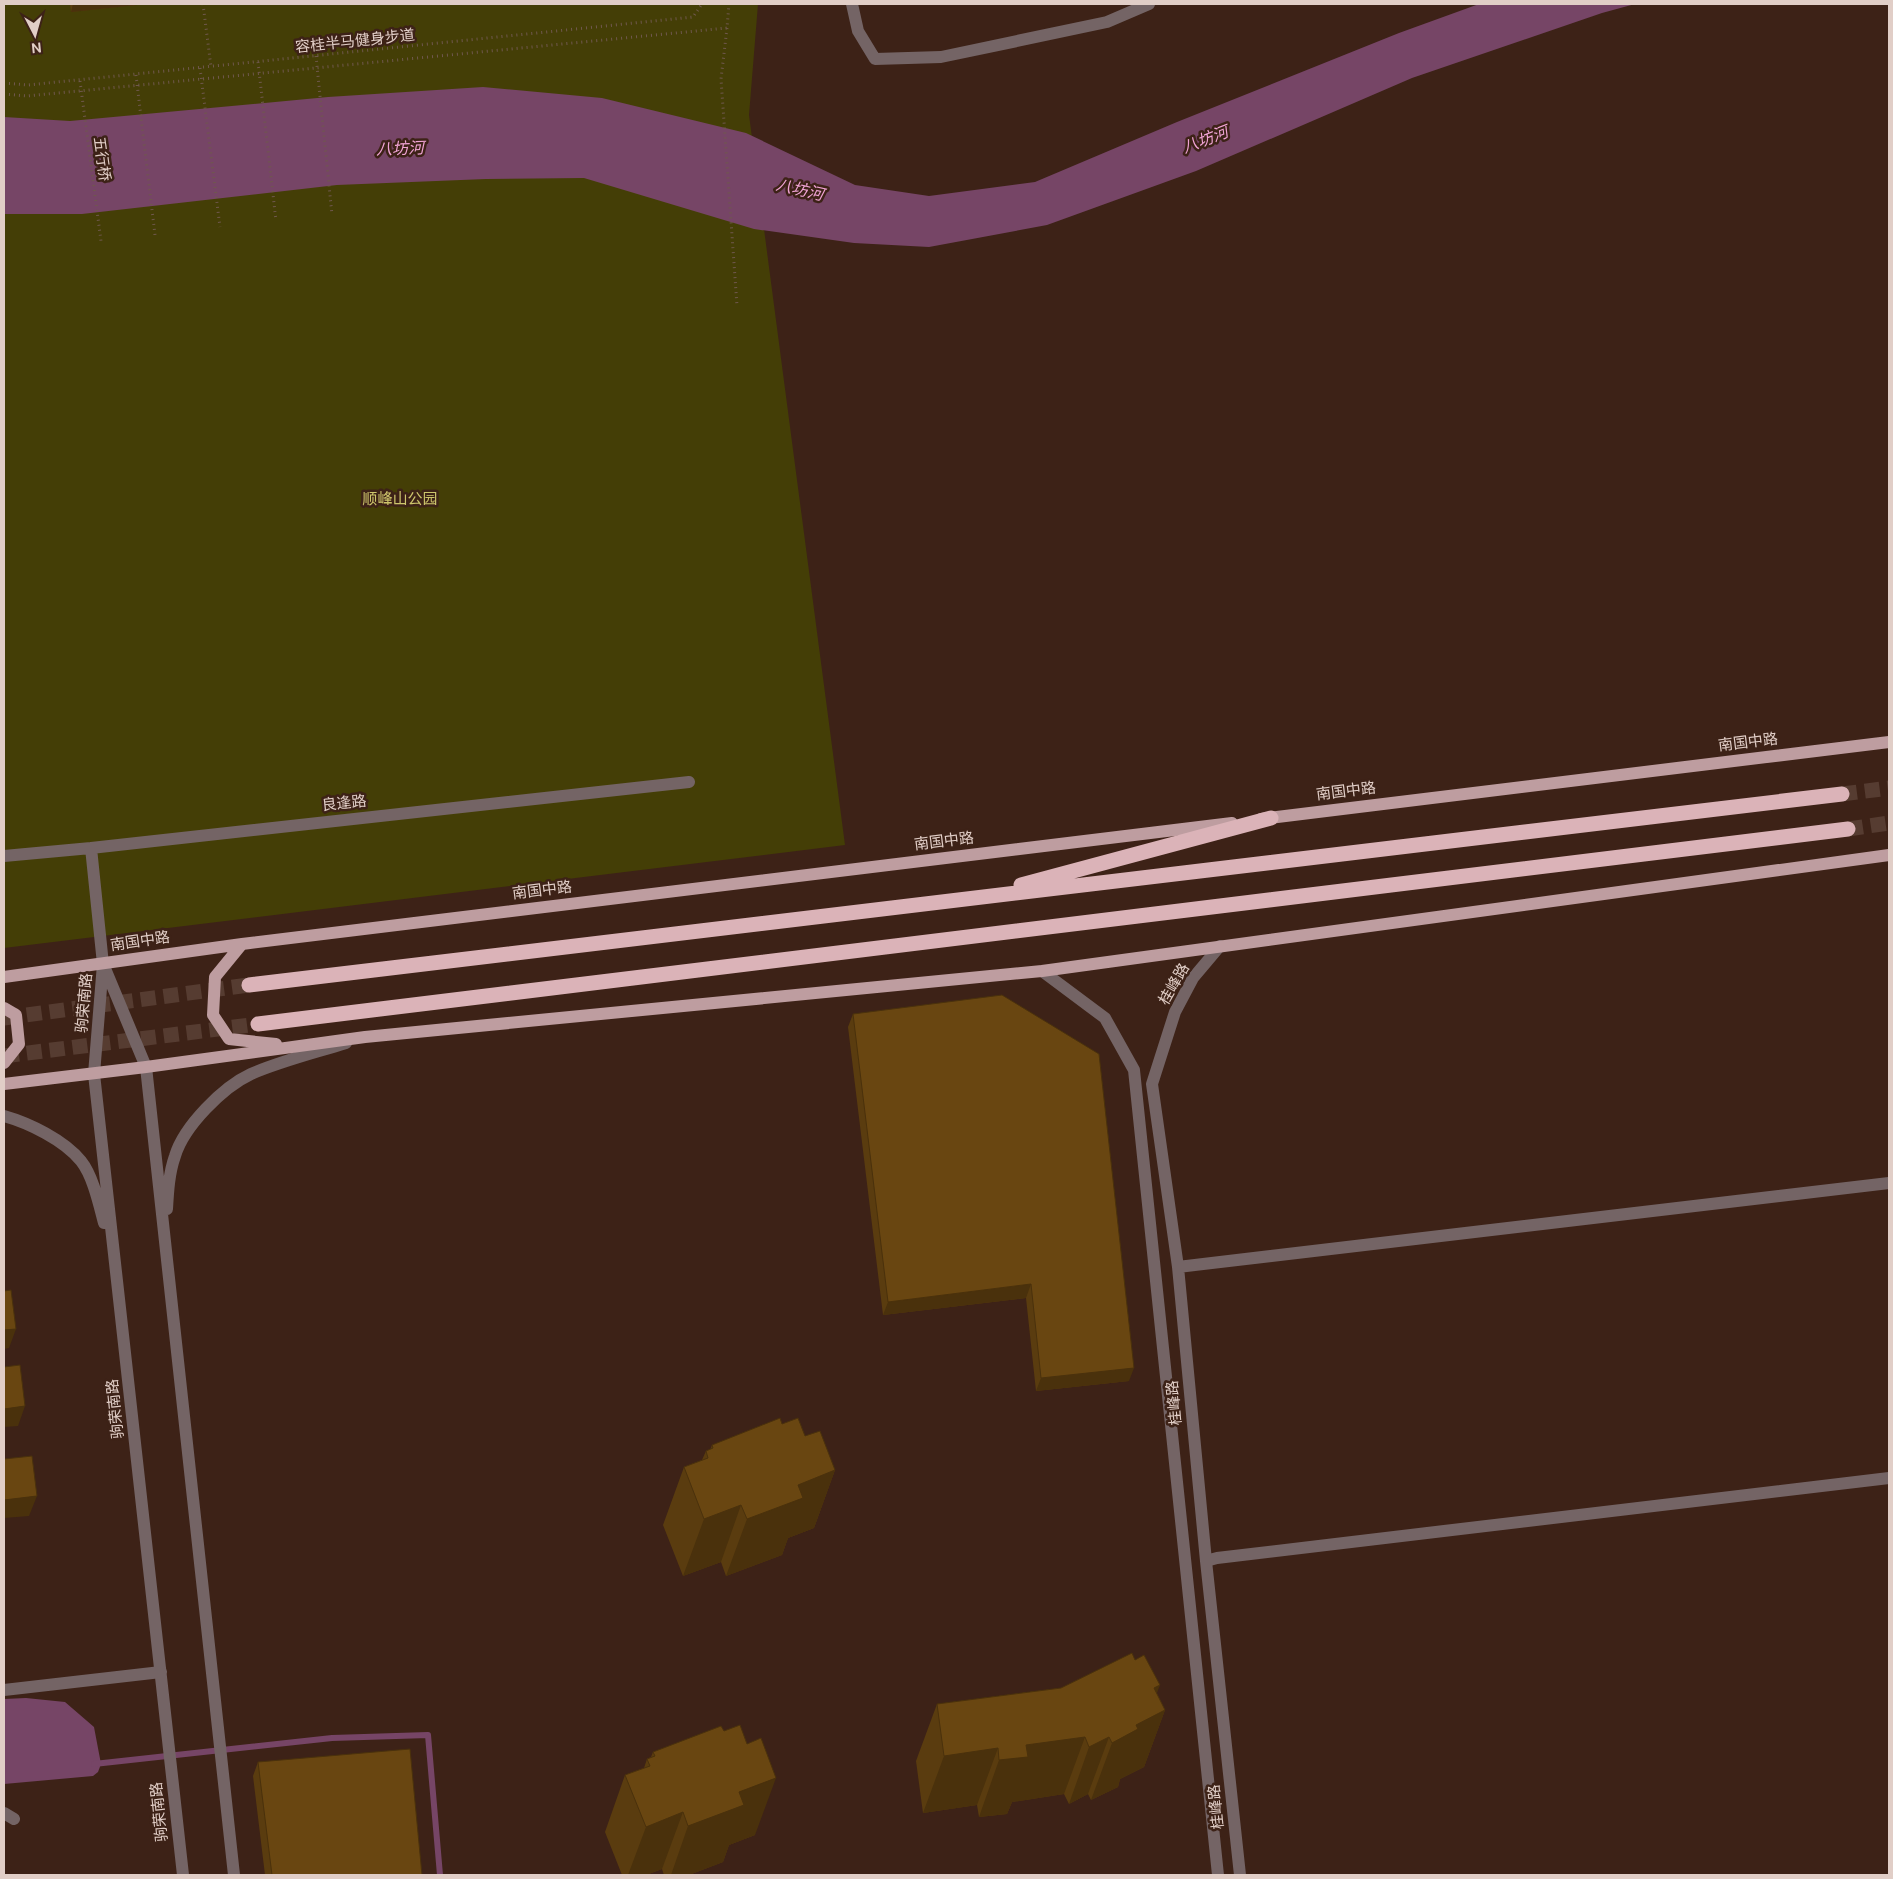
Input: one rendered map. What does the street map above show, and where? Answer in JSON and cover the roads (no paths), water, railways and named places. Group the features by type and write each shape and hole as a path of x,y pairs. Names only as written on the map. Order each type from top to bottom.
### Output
{"highway":[{"path":"249,985 1842,794"},
{"path":"967,899 1271,818"},
{"path":"258,1024 1848,829"}],"main road":[{"name":"南国中路","path":"4,977 242,944 1889,742"},
{"path":"4,1084 146,1068 364,1037 1042,971 1889,855"},
{"path":"242,944 214,977 213,1015 229,1039 296,1046"},
{"path":"4,1008 16,1016 19,1044 4,1063"}],"street":[{"path":"852,4 858,31 875,59 941,57 1107,22 1149,4"},
{"name":"良逢路","path":"4,856 688,782"},
{"path":"91,848 102,938 103,964"},
{"name":"桂峰路","path":"1220,946 1194,978 1175,1012 1152,1084 1178,1267 1206,1560 1240,1875"},
{"name":"驹荣南路","path":"103,964 146,1068 234,1875"},
{"name":"驹荣南路","path":"103,964 94,1074 182,1875"},
{"path":"1042,971 1105,1018 1134,1070 1218,1875"},
{"path":"166,1252 168,1193 175,1154 182,1140 207,1107 236,1082 251,1074 364,1037"},
{"path":"4,1116 15,1119 65,1145 82,1162 94,1189 114,1254"},
{"path":"1178,1267 1889,1183"},
{"path":"1206,1560 1889,1478"},
{"path":"4,1690 161,1672"}],"water":[{"name":"八坊河","path":"1479,4 1635,4 1602,13 1412,78 1196,171 1047,225 929,247 854,243 754,229 584,178 486,179 337,185 82,214 4,214 4,117 70,121 328,97 483,87 602,98 746,133 855,185 929,196 1035,182 1177,122 1399,33"},
{"path":"26,1698 65,1702 94,1727 101,1764 98,1772 93,1776 4,1784 4,1699"}],"waterway":[{"path":"94,1764 332,1738 428,1735 440,1875"}],"tunnel":[{"path":"1842,794 1889,788"},
{"path":"1848,829 1889,823"},
{"path":"4,1018 249,985"},
{"path":"4,1056 258,1024"}],"park label":[{"name":"顺峰山公园","path":"400,499"}]}
